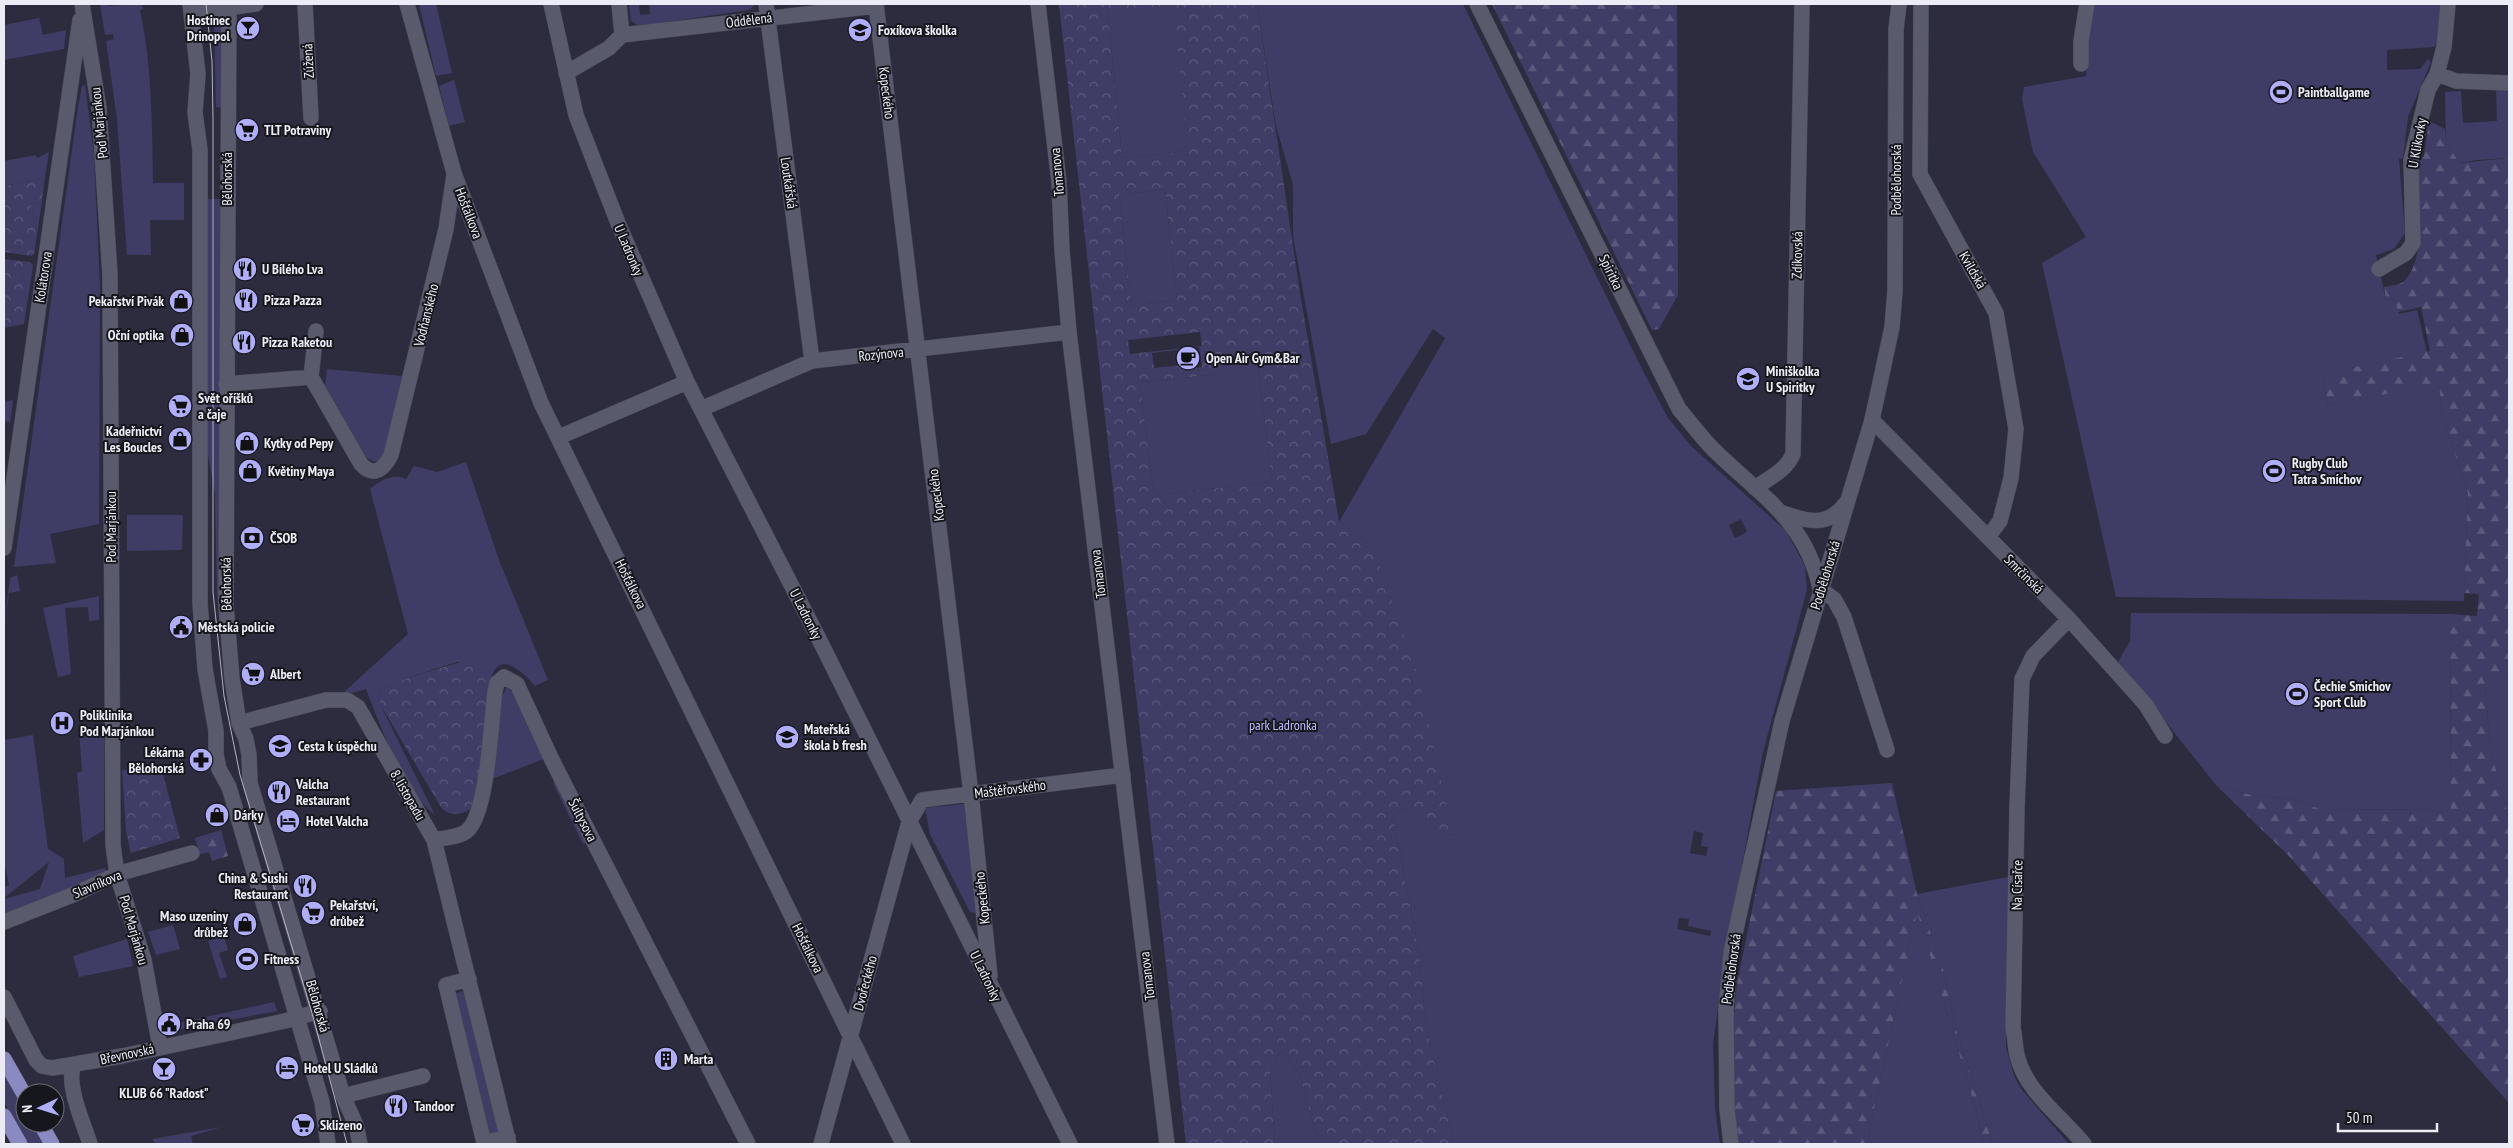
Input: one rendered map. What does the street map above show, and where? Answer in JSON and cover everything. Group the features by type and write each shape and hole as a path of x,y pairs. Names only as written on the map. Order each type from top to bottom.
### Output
{"main road":[{"path":"4,1059 18,1083"},
{"path":"4,1116 20,1144"},
{"path":"46,1133 52,1144"}],"street":[{"path":"191,8 256,4"},
{"name":"Zúžená","path":"305,4 311,118"},
{"name":"Hošťálkova","path":"407,4 454,173 541,403 851,1034 903,1144"},
{"name":"U Ladronky","path":"552,4 576,115 618,223 687,382 819,639 1070,1144"},
{"path":"566,73 609,48 622,35 619,4"},
{"name":"Tomanova","path":"1038,4 1059,182 1062,250 1069,332 1167,1144"},
{"name":"Spiritka","path":"1477,4 1679,409 1713,449 1782,512 1800,534 1812,557 1820,589"},
{"name":"Zdíkovská","path":"1756,488 1782,471 1790,462 1793,454 1802,4"},
{"name":"Podbělohorská","path":"1731,1144 1726,1080 1726,1009 1732,952 1782,720 1872,420 1892,327 1895,291 1896,29 1899,4"},
{"name":"Kvildská","path":"1921,4 1920,174 1996,313 2016,429 2012,478 2000,521 1988,537"},
{"path":"2081,64 2082,27 2087,4"},
{"name":"U Klikovky","path":"2379,269 2406,252 2412,244 2411,160 2428,90 2438,74 2444,47 2448,4"},
{"name":"Pod Marjánkou","path":"82,5 99,108 110,275 113,845 117,874 144,960 160,1047"},
{"name":"Kolátorova","path":"4,548 82,5"},
{"name":"Oddělená","path":"622,35 766,11 876,5"},
{"name":"Kopeckého","path":"876,5 971,794 992,987"},
{"name":"Bělohorská","path":"229,6 226,605 232,679 239,723 248,749 250,783 320,1011 343,1096 356,1125 360,1144"},
{"name":"Bělohorská","path":"191,8 198,74 195,122 200,150 198,397 202,647 216,731 216,754 219,769 229,787 298,1018 322,1102 328,1144"},
{"name":"Loutkářská","path":"766,11 812,362"},
{"path":"72,74 93,71"},
{"path":"2438,74 2456,81 2509,83"},
{"name":"Vodňanského","path":"311,377 366,470 378,471 384,468 391,455 446,229 454,173"},
{"path":"226,384 311,377 316,330"},
{"name":"Rozýnova","path":"701,409 812,362 1069,332"},
{"path":"559,437 687,382"},
{"name":"Smrčinská","path":"1872,420 2069,620 2146,705 2165,736"},
{"path":"1837,534 1824,520 1838,513 1849,499"},
{"name":"Spiritka","path":"1782,512 1801,520 1824,520"},
{"path":"1820,589 1834,599 1844,617 1887,750"},
{"name":"Na Císařce","path":"2069,620 2033,656 2022,679 2017,808 2013,1028 2017,1056 2025,1075 2037,1092 2084,1144"},
{"name":"Šultysova","path":"434,840 466,833 476,822 483,793 497,682 504,677 510,678 517,684 552,760 748,1144"},
{"name":"8. listopadu","path":"239,723 326,700 338,699 354,703 434,840 469,980 508,1141 484,1143 446,985 469,980"},
{"name":"Maštěřovského","path":"909,822 922,800 1123,775"},
{"name":"Dvořeckého","path":"821,1144 909,822"},
{"name":"Slavníkova","path":"4,922 37,910 117,874 192,853"},
{"path":"4,997 36,1060 42,1066 52,1068 74,1065"},
{"name":"Břevnovská","path":"74,1065 298,1018 320,1011"},
{"path":"74,1065 70,1074 72,1086 90,1144"},
{"path":"343,1096 423,1076"}],"green space":[{"path":"100,4 107,4 108,6 142,4 143,9 140,10 147,52 151,95 153,183 184,183 184,220 150,220 151,255 127,255 117,119 106,41 114,39 113,34 105,35"},
{"path":"419,4 436,4 452,73 436,76"},
{"path":"629,4 639,4 640,15 650,14 649,4 756,4 749,10 639,26 631,21"},
{"name":"park Ladronka","path":"1059,4 1257,4 1300,293 1339,522 1373,547 1418,676 1454,838 1404,809 1393,816 1419,952 1426,1026 1454,1144 1325,1144 1315,1131 1299,1073 1281,1050 1270,1071 1275,1144 1186,1144","holes":["1173,5 1188,151 1122,158 1108,12","1165,189 1177,300 1132,306 1119,195","1200,332 1202,346 1130,354 1128,340","1199,347 1202,367 1195,368 1194,364 1154,368 1152,353","1257,361 1272,482 1154,495 1140,382 1222,374 1222,365"]},
{"path":"1257,4 1463,4 1643,371 1668,418 1692,447 1786,531 1805,566 1807,590 1763,752 1727,945 1713,1044 1715,1109 1720,1144 1454,1144 1426,1027 1419,952 1393,816 1404,809 1454,837 1373,547 1339,522 1445,338 1433,329 1366,434 1331,444 1293,236 1293,185 1276,126","holes":["1741,519 1747,532 1735,538 1729,525","1694,831 1703,833 1701,846 1708,847 1706,856 1690,853","1679,918 1689,919 1688,926 1711,931 1710,936 1677,929"]},
{"path":"1492,4 1677,4 1678,295 1659,329 1652,330"},
{"path":"2095,4 2444,4 2437,43 2434,47 2387,50 2387,70 2420,69 2428,59 2431,62 2408,117 2403,158 2399,159 2405,233 2394,249 2376,255 2386,300 2394,298 2399,314 2417,310 2427,352 2322,374 2328,404 2439,384 2442,415 2468,493 2464,601 2116,597 2042,263 2086,237 2033,152 2022,99 2024,87 2086,76 2088,25"},
{"path":"1174,5 1188,151 1122,158 1108,11"},
{"path":"39,18 43,35 66,30 64,49 4,60 4,25"},
{"path":"214,23 223,23 224,107 216,107"},
{"path":"454,80 465,122 449,126 439,86"},
{"path":"85,85 94,155 100,288 99,524 50,534 56,563 14,567 78,107 82,86"},
{"path":"2496,89 2509,89 2509,158 2460,163 2446,143 2445,92 2461,91 2463,123 2497,121"},
{"path":"2429,121 2445,129 2446,143 2460,163 2509,158 2509,677 2501,674 2484,674 2490,747 2509,820 2509,1103 2288,855 2216,785 2251,795 2291,799 2323,810 2451,809 2450,614 2477,616 2479,594 2464,593 2468,493 2442,415 2439,385 2328,404 2322,374 2430,351 2421,307 2398,312 2394,298 2386,300 2384,287 2403,282 2411,272 2416,259 2420,226 2418,163 2424,156"},
{"path":"49,152 45,177 4,186 4,161 36,155 37,158"},
{"path":"45,177 42,202 31,204 37,234 34,254 31,256 4,252 4,186"},
{"path":"1165,189 1177,300 1132,306 1119,195"},
{"path":"203,199 224,199 220,627 217,596 215,495 204,431"},
{"path":"42,202 37,234 31,204"},
{"path":"4,259 30,262 33,265 32,273 21,275 27,304 24,324 4,328"},
{"path":"32,273 27,304 21,275"},
{"path":"1257,361 1272,482 1154,495 1140,382 1222,374 1221,365"},
{"path":"327,369 402,376 383,457 376,462 367,458 325,386"},
{"path":"13,400 10,425 9,421 4,422 4,402"},
{"path":"466,462 499,560 548,680 535,686 515,667 503,664 497,667 493,673 488,693 487,667 457,662 410,677 379,691 380,704 435,815 413,791 403,774 366,689 345,695 344,692 408,634 370,489 387,478 401,477 406,479 414,466 437,472"},
{"path":"127,515 183,515 182,550 127,551"},
{"path":"17,575 20,591 9,593 4,629 10,578"},
{"path":"99,596 99,620 89,621 88,607 65,608 71,674 58,677 43,608"},
{"name":"Čechie Smichov Sport Club","path":"2131,613 2450,614 2451,809 2323,810 2291,799 2251,795 2216,785 2118,662 2130,641"},
{"path":"468,660 487,667 487,717 479,776 472,808 463,813 454,814 446,811 439,804 380,704 379,691 410,677"},
{"path":"2484,674 2501,674 2509,677 2509,820 2490,747"},
{"path":"507,687 515,694 544,759 492,779 502,696"},
{"path":"104,728 104,830 83,843 77,773 82,771 79,730"},
{"path":"33,735 48,849 64,859 65,878 105,868 108,879 4,914 4,899 40,889 49,862 4,898 4,887 9,885 4,862 4,740"},
{"path":"161,767 180,838 131,853 126,831 122,770"},
{"path":"556,781 586,843 583,844 553,783"},
{"path":"1892,783 1917,894 1943,968 1954,1022 1993,1144 1983,1144 1976,1110 1917,912 1869,1132 1871,1144 1738,1144 1732,1086 1732,1035 1737,984 1776,791"},
{"path":"964,804 975,913 970,912 930,834 925,808"},
{"path":"221,830 228,856 212,861 209,852 200,854 195,838"},
{"path":"2008,877 2006,1048 2015,1078 2022,1090 2069,1144 1993,1144 1954,1022 1943,968 1917,894"},
{"path":"1917,911 1976,1110 1983,1144 1871,1144 1869,1132"},
{"path":"173,925 180,949 156,955 148,932"},
{"path":"224,937 228,950 219,953 227,977 220,979 208,941"},
{"path":"127,939 133,966 79,977 73,956"},
{"path":"463,991 499,1132 489,1135 453,994"},
{"path":"274,1002 277,1011 171,1031 170,1025"},
{"path":"1281,1050 1299,1073 1315,1131 1325,1144 1275,1144 1270,1071"},
{"path":"4,1074 15,1094 15,1122 4,1102"},
{"path":"222,1127 191,1136 193,1144 156,1144 152,1139"},
{"path":"21,1133 37,1133 43,1144 27,1144"}],"tram line":[{"path":"206,4 212,61 213,119 213,592 224,696 240,775 312,1013 347,1144"}],"place":[{"name":"Hostinec Drinopol","path":"248,28"},
{"name":"Foxíkova školka","path":"860,30"},
{"name":"Paintballgame","path":"2281,92"},
{"name":"TLT Potraviny","path":"247,130"},
{"name":"U Bílého Lva","path":"245,269"},
{"name":"Pizza Pazza","path":"246,300"},
{"name":"Pekařství Pivák","path":"181,301"},
{"name":"Oční optika","path":"182,335"},
{"name":"Pizza Raketou","path":"244,342"},
{"name":"Open Air Gym&Bar","path":"1188,358"},
{"name":"Miniškolka U Spiritky","path":"1748,379"},
{"name":"Svět oříšků a čaje","path":"180,406"},
{"name":"Kadeřnictví Les Boucles","path":"180,439"},
{"name":"Kytky od Pepy","path":"247,443"},
{"name":"Květiny Maya","path":"250,471"},
{"name":"Rugby Club Tatra Smíchov","path":"2274,471"},
{"name":"ČSOB","path":"252,538"},
{"name":"Městská policie","path":"181,627"},
{"name":"Albert","path":"253,674"},
{"name":"Čechie Smichov Sport Club","path":"2297,694"},
{"name":"Poliklinika Pod Marjánkou","path":"62,723"},
{"name":"Mateřská škola b fresh","path":"787,737"},
{"name":"Cesta k úspěchu","path":"280,746"},
{"name":"Lékárna Bělohorská","path":"201,760"},
{"name":"Valcha Restaurant","path":"279,792"},
{"name":"Dárky","path":"217,815"},
{"name":"Hotel Valcha","path":"288,821"},
{"name":"China & Sushi Restaurant","path":"305,886"},
{"name":"Pekařství, drůbež","path":"313,913"},
{"name":"Maso uzeniny drůbež","path":"245,924"},
{"name":"Fitness","path":"247,959"},
{"name":"Praha 69","path":"169,1024"},
{"name":"Marta","path":"666,1059"},
{"name":"Hotel U Sládků","path":"287,1068"},
{"name":"KLUB 66 \"Radost\"","path":"164,1069"},
{"name":"Tandoor","path":"396,1106"},
{"name":"Sklizeno","path":"303,1125"}]}
